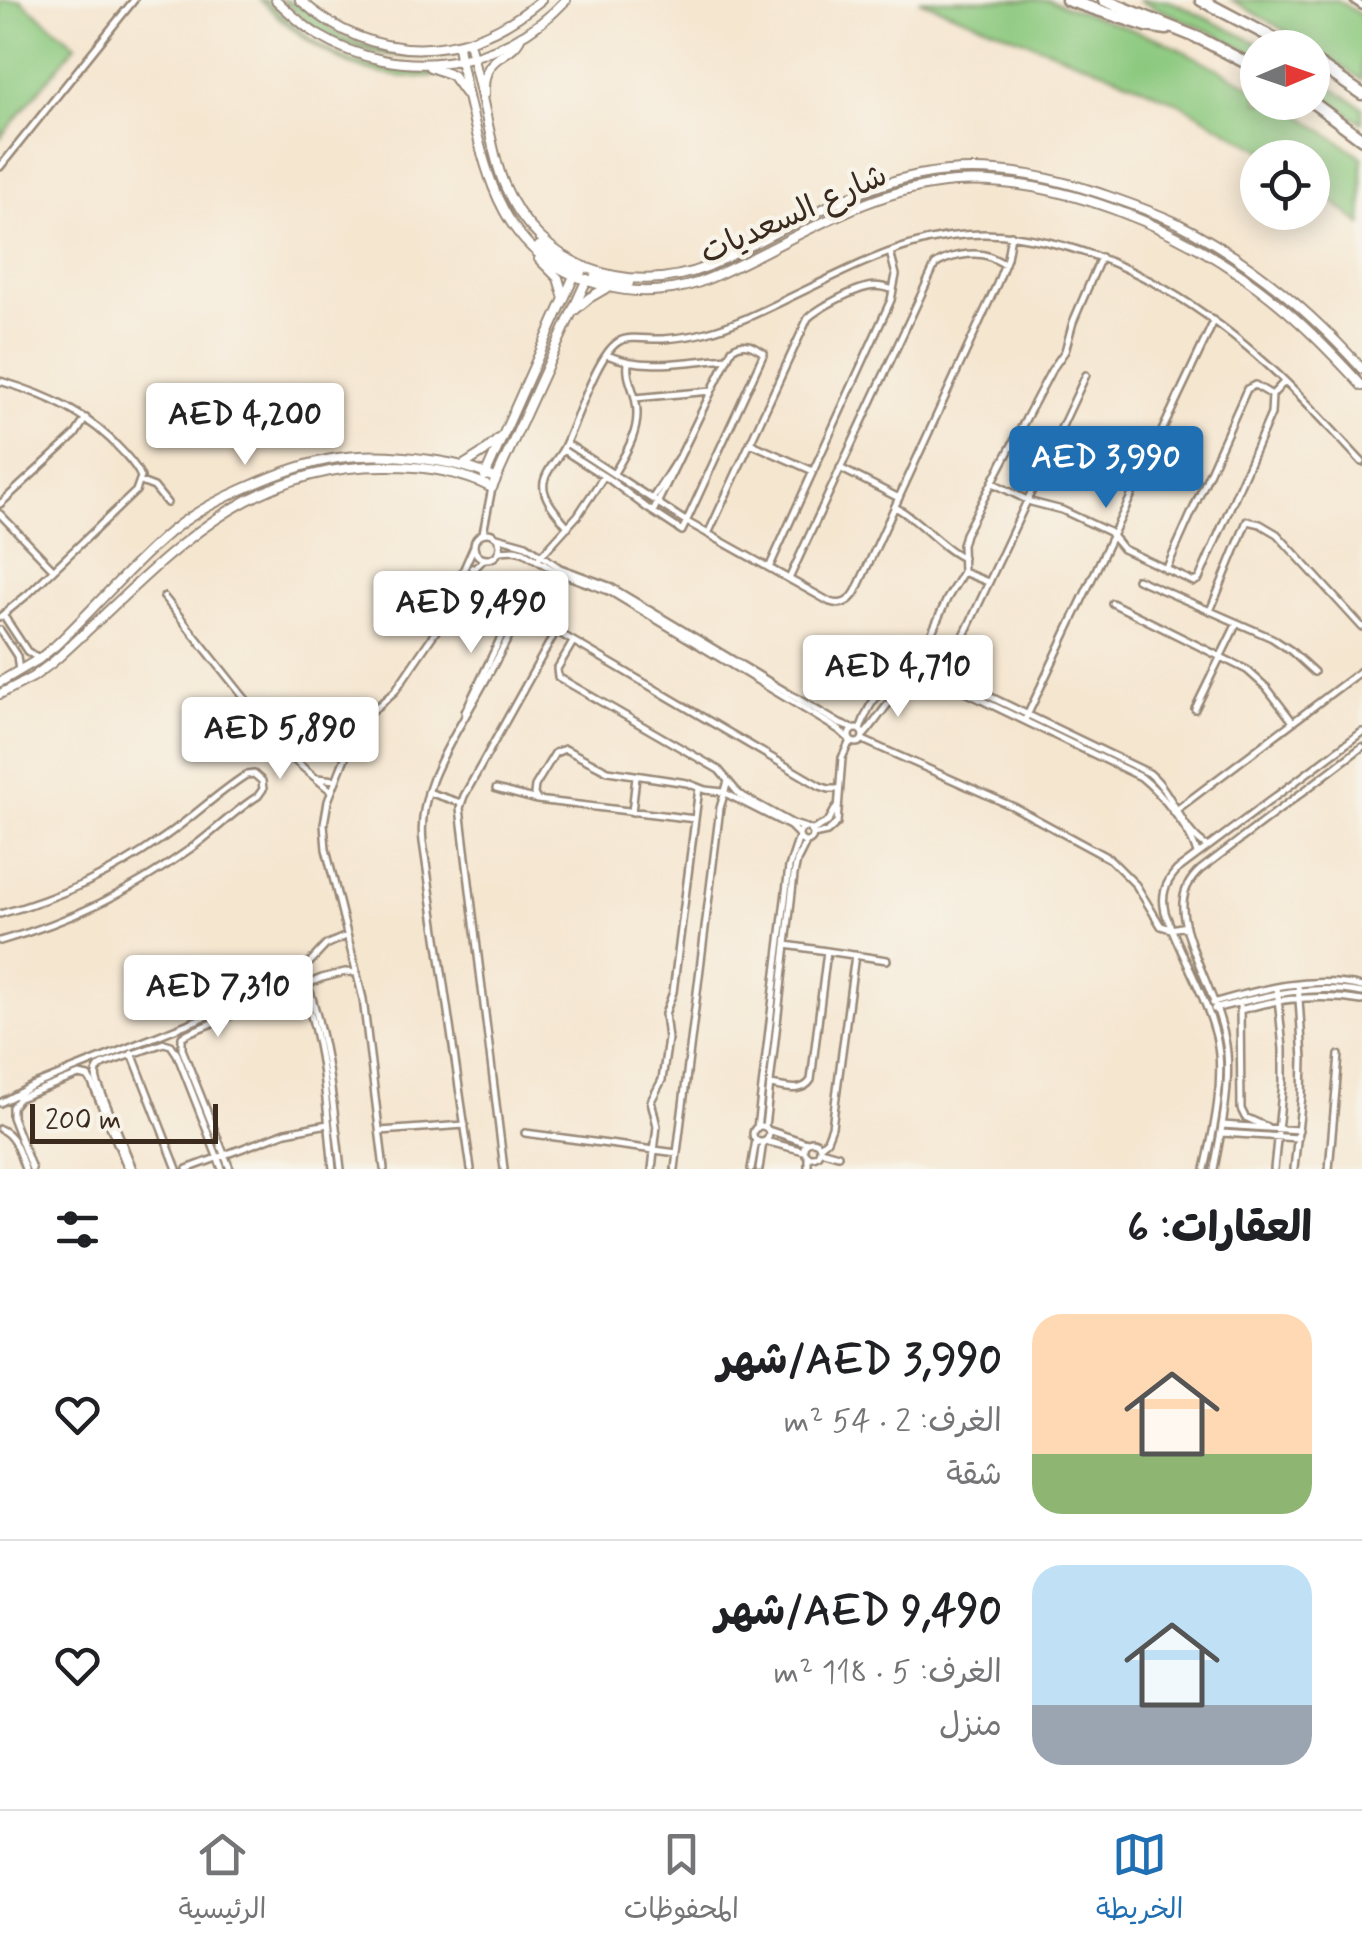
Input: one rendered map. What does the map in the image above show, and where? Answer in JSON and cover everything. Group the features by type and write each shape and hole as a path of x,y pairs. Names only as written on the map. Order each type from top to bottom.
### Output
{"highway":[{"path":"1067,0 1147,26 1178,29"},
{"path":"1104,0 1178,29 1240,60"},
{"path":"1201,0 1258,30"},
{"path":"1330,72 1362,94"},
{"path":"1330,115 1362,139"}],"street":[{"path":"0,167 134,0"},
{"path":"276,0 316,34 346,49 388,62 415,64 473,58 521,36 566,0"},
{"path":"300,0 336,27 375,43 410,49 469,42 542,0"},
{"path":"1353,0 1362,6"},
{"path":"488,123 485,80 496,57 516,47 521,36"},
{"name":"شارع السعديات","path":"469,42 499,171 519,213 577,271"},
{"name":"شارع السعديات","path":"458,46 488,176 509,220 543,257 608,287 658,290 707,280 868,203 919,187 977,182 1021,186 1048,190 1112,210 1210,256 1286,310 1362,386"},
{"path":"415,64 446,71 468,96"},
{"name":"شارع السعديات","path":"588,276 620,283 697,271 890,182 937,172 1020,172 1074,184 1177,224 1224,251 1272,284 1362,369"},
{"path":"509,220 518,239 558,278 563,289 561,305"},
{"path":"568,528 548,500 546,476 564,447 606,354 616,344 625,340 682,337 731,324 890,252 948,235 1011,235 1066,246 1101,257 1157,285 1214,320 1263,360 1362,462"},
{"path":"609,477 830,602 850,600 1005,264 1011,235"},
{"path":"769,568 894,290 896,270 890,252"},
{"path":"789,579 935,264 943,259 978,254 1005,264"},
{"path":"929,681 921,677 923,652 963,572 962,545 968,529 1051,370 1065,351 1101,257"},
{"path":"484,478 577,271"},
{"path":"483,534 494,483 588,276"},
{"path":"708,534 810,316 863,288 879,286 894,290"},
{"path":"572,313 608,287"},
{"path":"1026,718 1214,320"},
{"path":"564,447 609,477 650,510 682,532 764,353 750,345 740,344 732,349 681,456 650,510"},
{"path":"606,354 628,363 727,358"},
{"path":"540,558 609,477 634,434 637,411 628,363"},
{"path":"945,676 1086,375"},
{"path":"0,391 2,381 42,394 86,418 112,440 140,473 136,491 2,616 27,651 40,659"},
{"path":"992,482 1027,501 1062,510 1113,536 1124,549 1190,582 1199,579 1271,414 1272,395 1285,381"},
{"path":"1166,570 1247,388 1255,386 1272,395"},
{"path":"635,398 711,391"},
{"path":"0,504 75,435 86,418"},
{"path":"462,466 504,434"},
{"path":"750,443 813,471"},
{"path":"0,682 40,659 170,532 225,496 292,468 344,456 403,456 462,466 494,483"},
{"path":"0,694 54,662 182,542 232,508 272,488 306,474 350,467 413,467 484,478"},
{"path":"840,468 899,498"},
{"path":"141,482 154,487 166,503"},
{"path":"225,496 232,508"},
{"path":"895,507 963,558"},
{"path":"0,514 54,569"},
{"path":"1210,612 1247,521 1276,534 1362,627"},
{"path":"384,1169 363,999 325,840 326,808 360,725 395,691 444,616 470,567 477,538 491,533 519,542 540,558"},
{"path":"497,537 500,552"},
{"path":"474,544 484,559"},
{"path":"946,546 962,545"},
{"path":"470,567 500,552 518,550 598,580 856,744 870,705 881,692 928,666 1128,766 1154,788 1208,847"},
{"path":"470,567 486,586"},
{"path":"963,572 989,583"},
{"path":"464,579 486,586 820,786 839,789"},
{"path":"1137,579 1282,644 1314,672"},
{"path":"164,597 294,760 331,791"},
{"path":"1112,602 1247,670 1261,681 1293,722"},
{"path":"471,1169 422,817 428,792 516,606"},
{"path":"496,653 523,610"},
{"path":"1195,709 1237,623"},
{"path":"0,630 18,659 19,672"},
{"path":"504,1169 461,803 556,631"},
{"path":"7,641 16,636"},
{"path":"573,641 557,669 558,677 719,770 739,794 810,831"},
{"path":"729,661 840,724 1014,807 1110,859 1136,885 1162,926 1186,926"},
{"path":"929,681 936,676 935,670"},
{"path":"1175,811 1362,670"},
{"path":"755,1169 762,1141 768,1137 763,1128 800,831 810,831 828,822 834,814 849,734 860,734 895,695 911,684 943,682 998,704"},
{"path":"1214,1169 1218,1050 1206,1008 1162,903 1166,885 1177,870 1362,732"},
{"path":"1218,1124 1227,1049 1186,926 1184,899 1194,876 1362,747"},
{"path":"537,800 534,788 554,753 562,749 608,771 723,792 811,841 810,831"},
{"path":"0,914 60,896 117,868 160,841 246,775 254,774 262,781 263,789 258,796 132,888 66,919 0,941"},
{"path":"632,812 636,777"},
{"path":"317,778 335,780"},
{"path":"675,1169 723,792 728,781"},
{"path":"652,1169 657,1122 651,1101 662,1080 668,1039 665,1014 673,992 699,788"},
{"path":"496,789 537,800 695,819"},
{"path":"428,792 461,803"},
{"path":"1175,811 1194,842 1197,855"},
{"path":"0,1103 32,1086 262,994 300,974 322,948 346,936"},
{"path":"783,944 887,960"},
{"path":"783,944 770,1085 763,1128 754,1134 762,1141 809,1154 827,1140 832,1127 856,955"},
{"path":"770,1085 799,1089 811,1080 827,951"},
{"path":"222,1169 181,1040 188,1032 305,985 342,972 357,972"},
{"path":"300,974 322,1028 341,1169"},
{"path":"1206,1008 1299,990 1362,990"},
{"path":"1240,1002 1299,990 1362,1000"},
{"path":"1294,1169 1304,1059 1299,990"},
{"path":"1274,1169 1284,1065 1277,994"},
{"path":"1240,1002 1241,1109 1246,1117 1267,1128"},
{"path":"131,1169 96,1078 101,1066 167,1044 174,1048 230,1169"},
{"path":"132,1053 177,1169"},
{"path":"1330,1169 1340,1056"},
{"path":"29,1169 12,1118 14,1103 79,1075 92,1083 131,1169"},
{"path":"187,1169 294,1129 332,1124"},
{"path":"332,1124 332,1169"},
{"path":"1218,1124 1299,1130"},
{"path":"380,1131 465,1125"},
{"path":"763,1128 807,1142 816,1141 820,1148 838,1155"},
{"path":"0,1129 13,1139 29,1169"},
{"path":"1218,1132 1298,1138"},
{"path":"1205,1169 1218,1132"},
{"path":"525,1133 677,1152"},
{"path":"807,1142 810,1169"}],"green space":[{"path":"0,0 20,0 76,45 0,138"},
{"path":"260,0 335,54 373,66 442,75 389,75 342,60 320,49"},
{"path":"282,0 297,5 340,35 363,44 402,52 456,53 410,57 360,49 326,34"},
{"path":"919,0 1048,0 1164,41 1240,80 1240,120 1307,120 1362,157 1362,225 1330,199 1330,140 1245,140 1177,102"},
{"path":"1138,0 1168,0 1240,35 1240,47"},
{"path":"1232,0 1337,0 1362,16 1362,80 1330,59 1330,30 1284,30"},
{"path":"1330,86 1362,107 1362,123 1330,100"}]}
